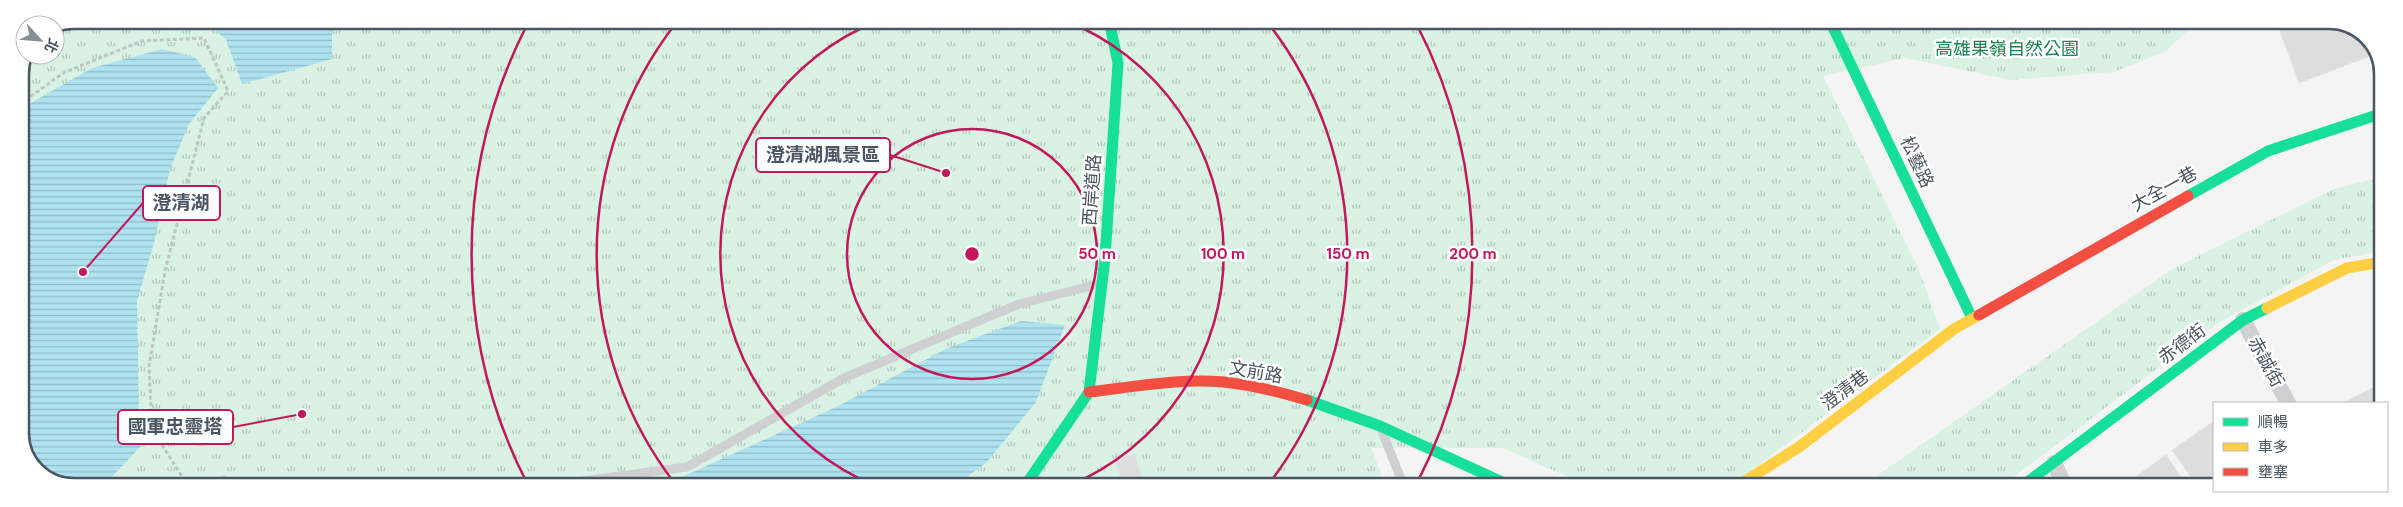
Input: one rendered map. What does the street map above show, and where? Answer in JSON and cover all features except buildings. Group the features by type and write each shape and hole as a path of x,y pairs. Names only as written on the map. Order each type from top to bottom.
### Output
{"street":[{"name":"西岸道路","path":"1089,392 1102,283 1118,63 1111,29"},
{"name":"松藝路","path":"1834,29 1972,318"},
{"name":"大全一巷","path":"1972,318 2268,151 2374,115"},
{"name":"赤德街","path":"2033,478 2243,320 2347,268 2374,263"},
{"name":"澄清巷","path":"1750,478 1799,447 1954,329 1972,318"},
{"name":"赤誠街","path":"2243,320 2287,402"},
{"name":"文前路","path":"1089,392 1179,383 1239,384 1316,402 1380,426 1493,478"},
{"path":"1030,478 1089,392"},
{"path":"2054,463 2060,478"}],"lane":[{"path":"605,478 687,467 844,378 1019,304 1102,283"},
{"path":"1380,426 1400,478"}],"path":[{"path":"29,98 65,72 142,41 204,38 228,91 204,118 165,271 148,366 152,429 183,478"}],"green space":[{"name":"高雄果嶺自然公園","path":"74,29 2189,29 2166,51 2114,72 2011,80 1905,58 1823,76 1919,270 1940,329 1741,478 1570,478 1503,448 1372,448 1382,478 74,478 56,475 46,469 35,456 29,436 30,65 65,65 65,30"},
{"path":"2374,179 2374,252 2334,260 2218,323 2012,478 1874,478 2172,269 2334,189"}],"water":[{"path":"212,29 332,29 332,59 242,84 226,39"},
{"path":"162,49 195,57 218,88 189,124 170,169 154,243 137,301 139,416 143,444 111,478 74,478 56,475 46,469 35,456 29,436 29,104 92,68"},
{"path":"1021,321 1065,325 1036,402 987,462 965,478 677,478 836,407 948,348"}],"traffic: fast":[{"path":"1030,478 1089,392 1105,258 1118,63 1111,29"},
{"path":"1834,29 1972,318"},
{"path":"2188,196 2268,151 2374,116"},
{"path":"2033,478 2243,320 2267,308"},
{"path":"1307,400 1380,426 1493,478"}],"traffic: slow":[{"path":"2267,308 2347,268 2374,263"},
{"path":"1750,478 1799,447 1954,329 1979,315"}],"traffic: jam":[{"path":"1979,315 2188,196"},
{"path":"1089,392 1156,384 1207,381 1255,387 1307,400"}],"place":[{"name":"澄清湖風景區","path":"946,173"},
{"name":"澄清湖","path":"83,272"},
{"name":"國軍忠靈塔","path":"302,414"}]}
